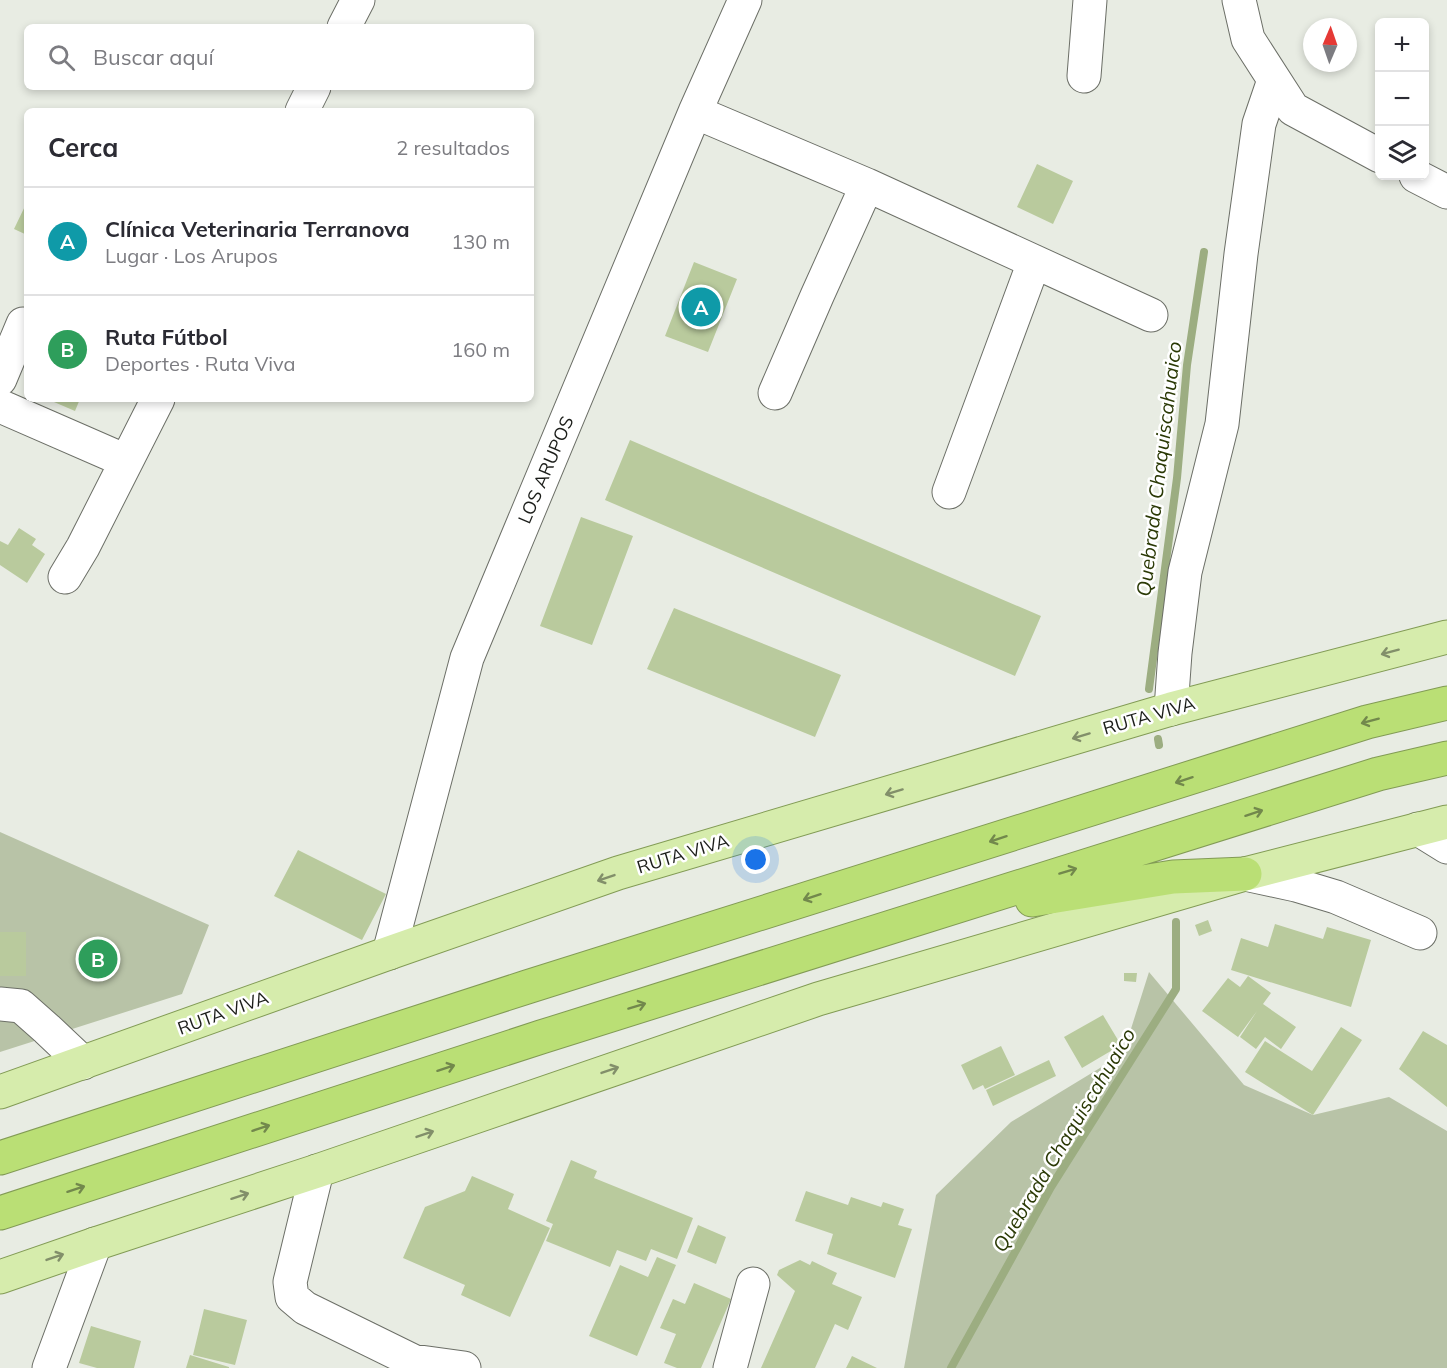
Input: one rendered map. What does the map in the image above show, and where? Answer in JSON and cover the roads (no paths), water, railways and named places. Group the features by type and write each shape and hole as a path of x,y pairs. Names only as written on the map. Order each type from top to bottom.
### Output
{"highway":[{"path":"0,1158 527,987 1367,722 1447,703"},
{"path":"0,1213 542,1036 1377,774 1447,758"},
{"path":"912,920 1173,877 1245,874"}],"main road":[{"name":"RUTA VIVA","path":"0,1092 618,873 1171,709 1447,637"},
{"path":"0,1277 818,999 1245,874 1432,826"}],"street":[{"path":"346,24 358,0"},
{"name":"LOS ARUPOS","path":"389,953 467,658 695,112 745,0"},
{"path":"1084,76 1089,0"},
{"path":"1239,0 1248,39 1293,109 1375,153"},
{"path":"1171,709 1185,572 1222,424 1241,254 1259,124 1274,80"},
{"path":"304,108 312,90"},
{"path":"695,112 867,185 1151,315"},
{"path":"1424,180 1447,192"},
{"path":"775,393 867,185"},
{"path":"949,492 1034,262"},
{"path":"0,379 23,324"},
{"path":"65,577 83,547 156,402"},
{"path":"0,406 126,461"},
{"path":"1432,826 1447,847"},
{"path":"1245,874 1336,897 1420,933"},
{"path":"0,1004 21,1006 83,1063"},
{"path":"317,1171 290,1282 292,1297 305,1308 413,1361 464,1368"},
{"path":"49,1368 95,1244"},
{"path":"730,1368 753,1284"}],"waterway":[{"name":"Quebrada Chaquiscahuaico","path":"1149,689 1177,478 1187,365 1204,252"},
{"name":"Quebrada Chaquiscahuaico","path":"1158,739 1159,745"},
{"name":"Quebrada Chaquiscahuaico","path":"951,1368 1051,1187 1176,989 1176,922"}],"place":[{"name":"Clínica Veterinaria Terranova","path":"701,307"},
{"name":"Ruta Fútbol","path":"98,959"}]}
